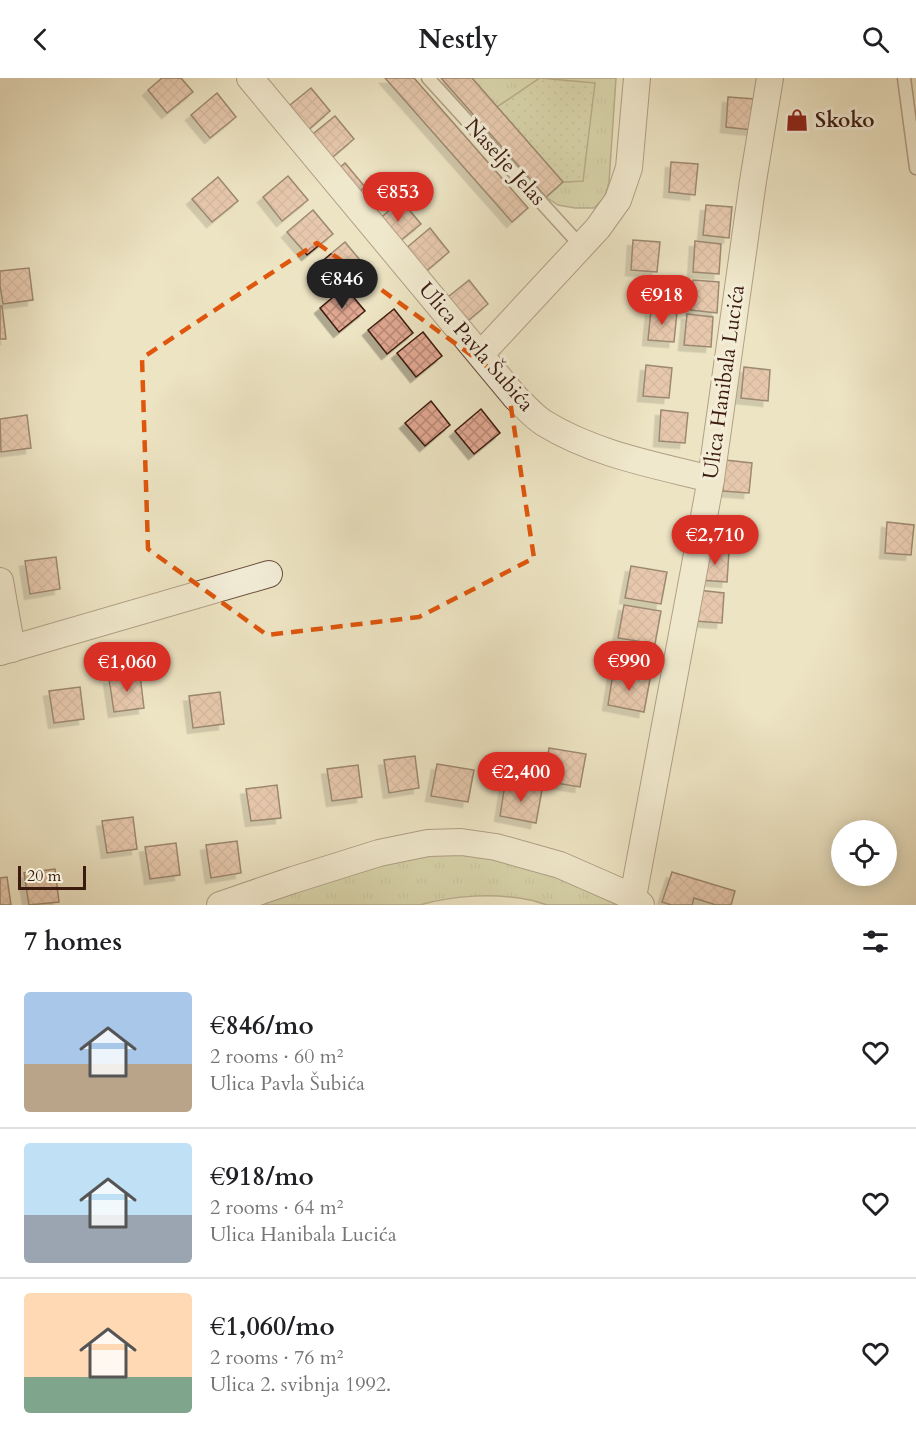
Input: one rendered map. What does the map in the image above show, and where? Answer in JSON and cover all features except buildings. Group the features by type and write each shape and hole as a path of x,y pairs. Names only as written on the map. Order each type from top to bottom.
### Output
{"street":[{"name":"Ulica Pavla Šubića","path":"250,78 516,398 542,422 590,446 711,478"},
{"path":"481,354 598,228 618,200 629,168 637,78"},
{"name":"Ulica Hanibala Lucića","path":"637,901 711,478 753,180 770,78"},
{"path":"0,581 6,650 269,574"},
{"path":"220,905 379,853 428,843 461,842 496,847 560,865 637,901"}],"lane":[{"name":"Naselje Jelas","path":"428,78 581,246"},
{"path":"904,78 916,168"}],"highlighted area":[{"path":"317,243 507,381 534,558 419,617 267,635 148,549 142,358"}],"green space":[{"path":"472,78 540,78 497,107"},
{"path":"540,78 616,78 609,182 605,197 594,208 558,205 546,197 563,182 583,181"},
{"path":"540,78 595,83 583,181 563,182 497,107"},
{"path":"414,854 484,855 573,879 617,905 548,905 517,898 475,896 420,905 249,905"}],"place":[{"name":"Skoko","path":"797,120"}]}
